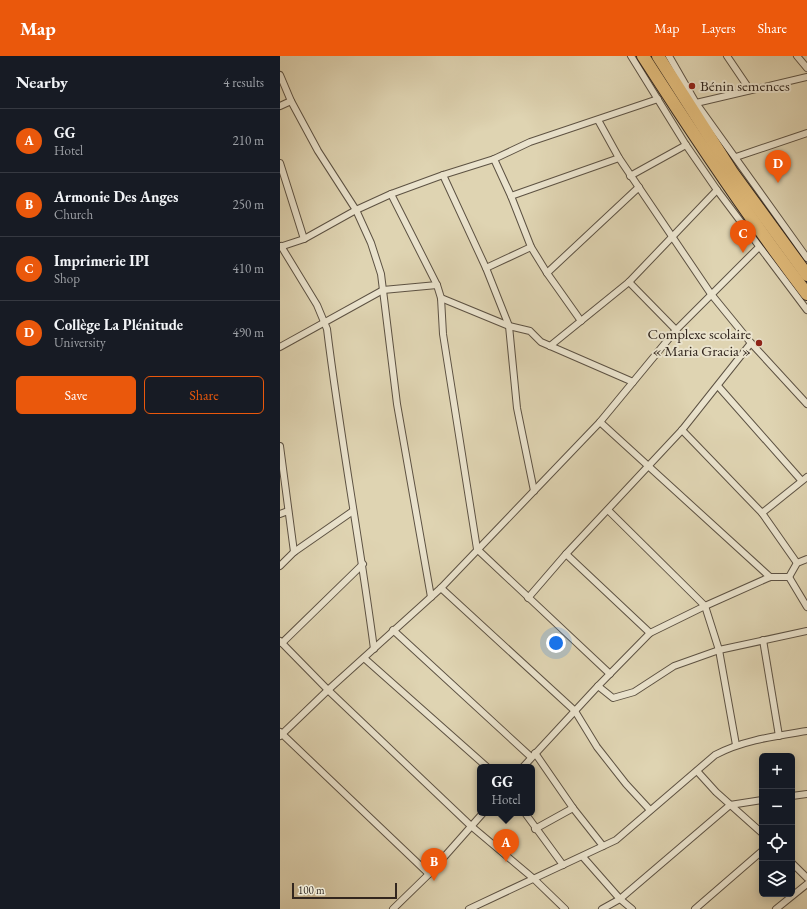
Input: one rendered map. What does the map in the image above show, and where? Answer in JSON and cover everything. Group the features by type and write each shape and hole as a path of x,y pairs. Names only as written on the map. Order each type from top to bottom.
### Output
{"highway":[{"path":"643,56 727,185 807,294"},
{"path":"658,56 732,172 807,276"}],"street":[{"path":"631,56 686,145 717,190 807,310"},
{"path":"669,56 696,103 807,258"},
{"path":"727,56 750,90"},
{"path":"797,56 807,68"},
{"path":"280,76 291,101 318,151 356,210 381,274 402,434 431,597"},
{"path":"696,103 807,76"},
{"path":"374,649 363,564 353,511 325,322 280,247 304,239 356,210 391,194 443,175 494,159 530,142 658,99"},
{"path":"280,106 291,101"},
{"path":"598,120 630,176 711,294 751,343 807,404"},
{"path":"736,157 807,133"},
{"path":"630,176 686,145"},
{"path":"511,196 619,158"},
{"path":"494,159 511,196 531,247 547,273 581,321"},
{"path":"280,163 304,239"},
{"path":"443,175 486,268 509,326 517,408 534,491"},
{"path":"547,273 639,187"},
{"path":"550,346 629,282 717,190"},
{"path":"391,194 437,285 441,298 443,334 477,549 610,674"},
{"path":"486,268 531,247"},
{"path":"429,874 281,734 393,630 441,588 600,422 676,330 759,247"},
{"path":"629,282 676,330"},
{"path":"280,347 383,290 437,285"},
{"path":"441,298 509,326 530,331 541,342 633,382"},
{"path":"528,598 566,554 682,430 751,343"},
{"path":"718,386 804,479 762,512"},
{"path":"600,422 770,577"},
{"path":"682,430 762,512 797,563"},
{"path":"280,446 294,552"},
{"path":"608,510 705,606 719,650 736,745"},
{"path":"280,514 288,511"},
{"path":"280,566 294,552 353,511"},
{"path":"566,554 650,633"},
{"path":"789,577 797,563 807,559"},
{"path":"363,564 281,642 328,690 471,826 534,879 565,909"},
{"path":"526,764 650,633 705,606 770,577 789,577"},
{"path":"789,577 807,608"},
{"path":"441,588 575,712 597,747 626,784 650,810"},
{"path":"393,630 533,755 603,846"},
{"path":"598,686 613,698 634,692 674,666 719,650 807,631"},
{"path":"763,640 779,736"},
{"path":"364,658 484,764"},
{"path":"469,909 583,857 616,840 715,755 736,745 807,732"},
{"path":"697,771 730,805 759,831"},
{"path":"795,796 807,794"},
{"path":"602,909 620,899 730,805 759,800"},
{"path":"535,829 573,808"},
{"path":"393,909 429,874 480,816"},
{"path":"527,816 563,865"},
{"path":"695,909 759,854"},
{"path":"583,857 620,899 632,909"},
{"path":"795,866 807,878"},
{"path":"776,909 807,884"}],"place":[{"name":"Bénin semences","path":"692,86"},
{"name":"Collège La Plénitude","path":"778,183"},
{"name":"Imprimerie IPI","path":"743,253"},
{"name":"Complexe scolaire « Maria Gracia »","path":"759,343"},
{"name":"GG","path":"506,862"},
{"name":"Armonie Des Anges","path":"434,881"}]}
